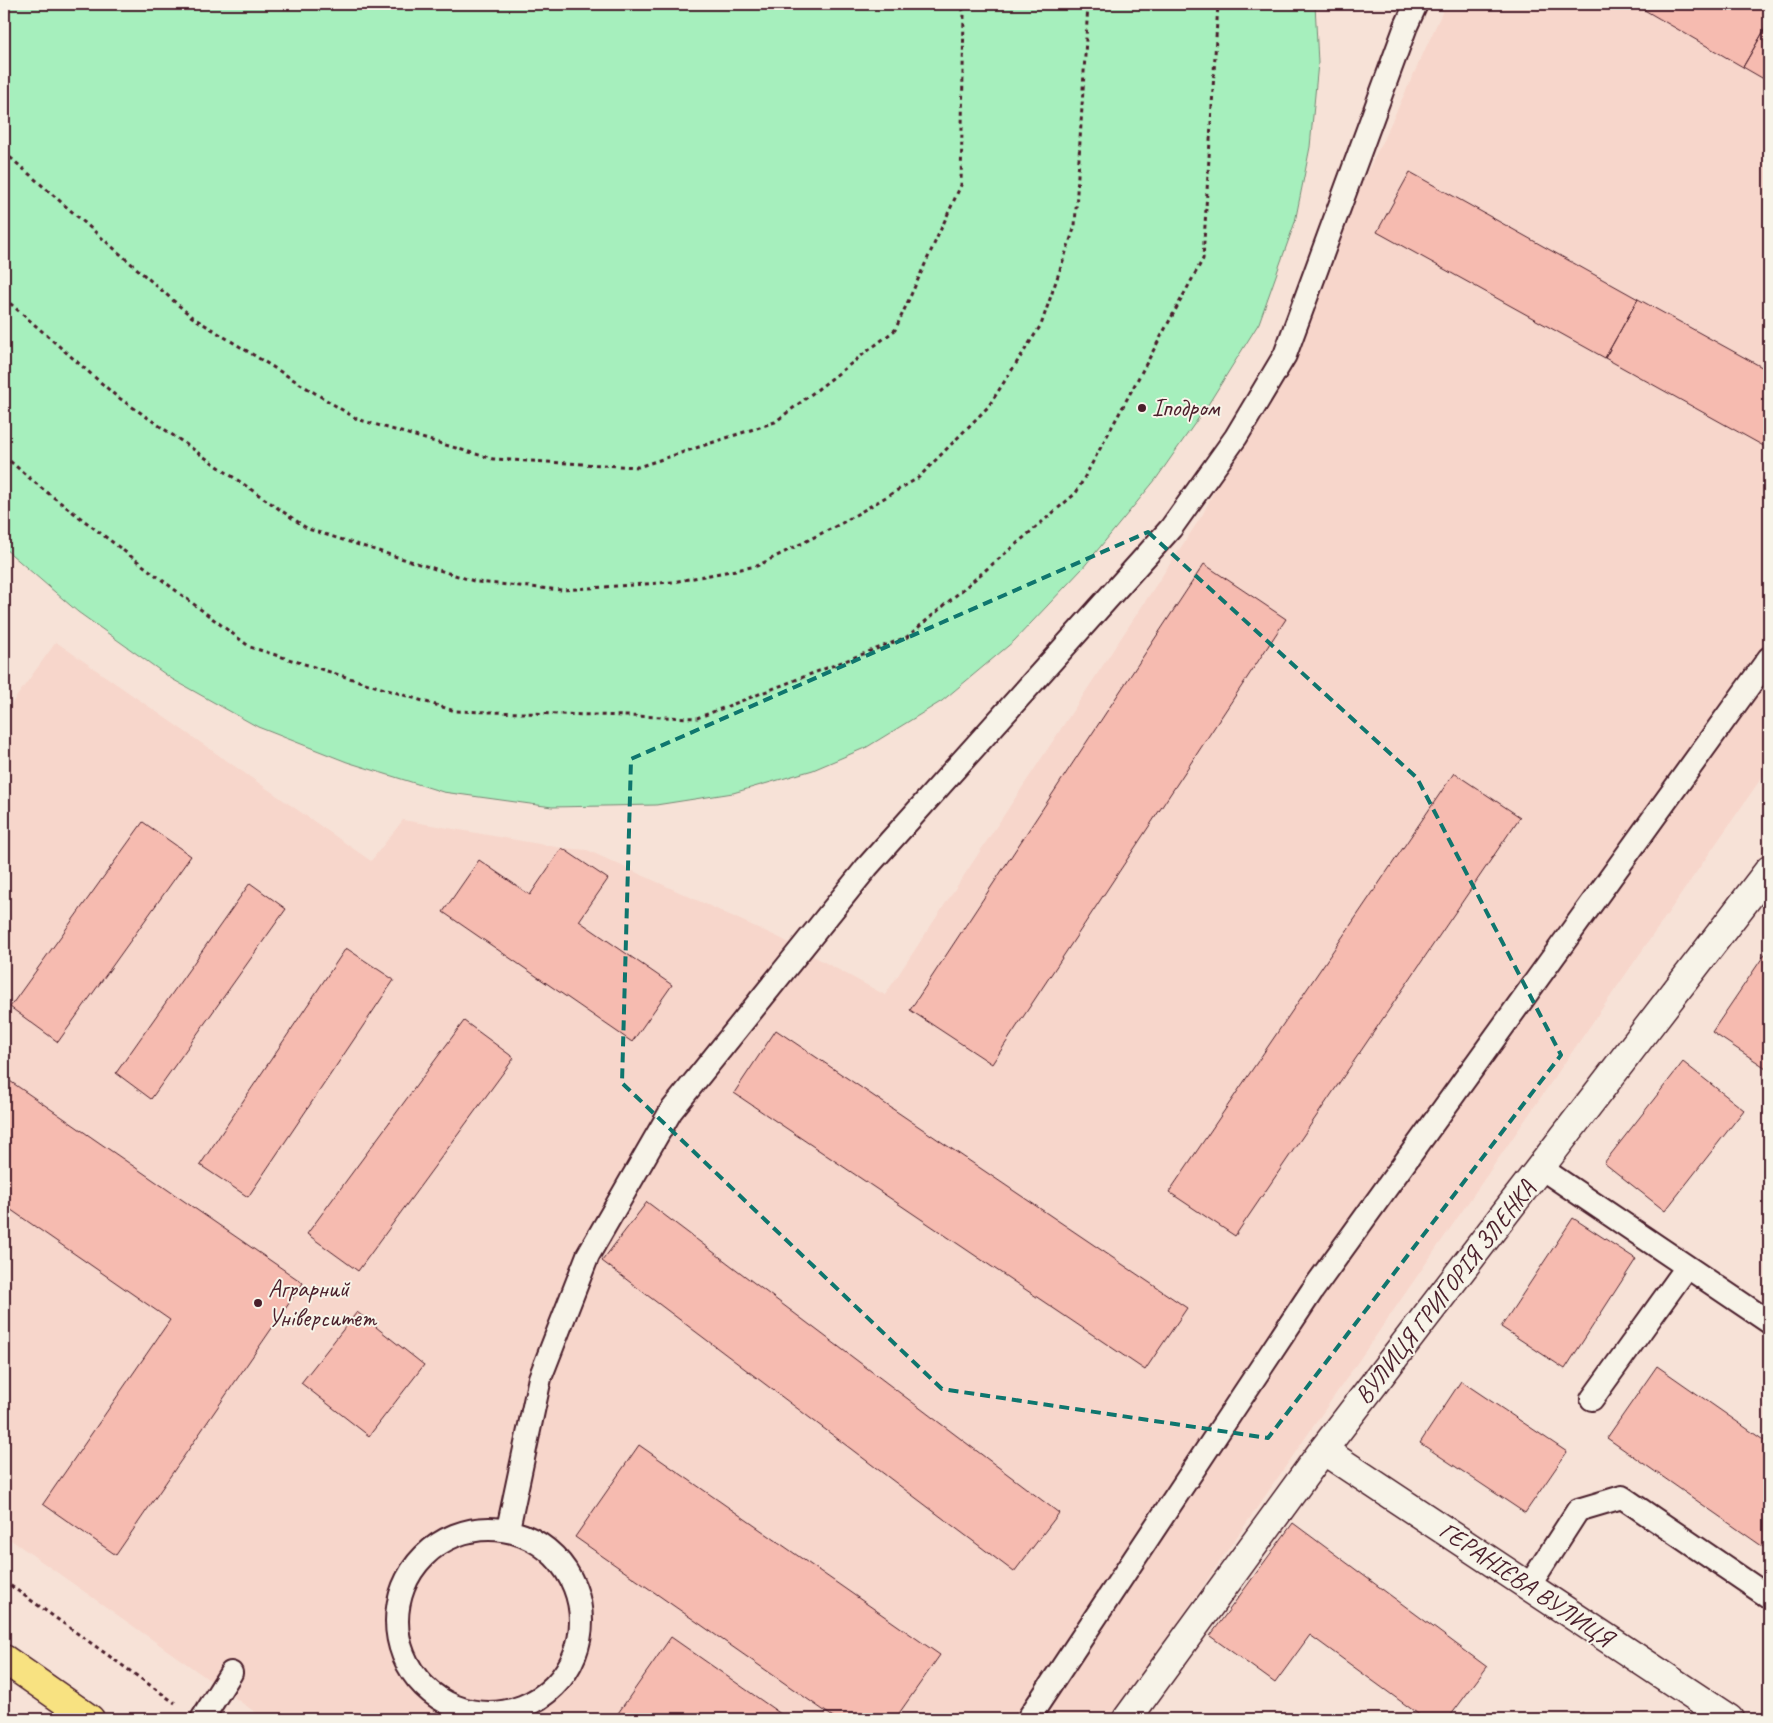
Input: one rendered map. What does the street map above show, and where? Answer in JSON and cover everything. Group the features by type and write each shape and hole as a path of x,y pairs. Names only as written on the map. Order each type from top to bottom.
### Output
{"main road":[{"path":"4,1659 90,1719"}],"street":[{"name":"ВУЛИЦЯ ГРИГОРІЯ ЗЛЕНКА","path":"1127,1719 1323,1450 1769,870"},
{"name":"ГЕРАНІЄВА ВУЛИЦЯ","path":"1323,1450 1729,1719"}],"lane":[{"path":"508,1529 540,1378 588,1255 670,1111 867,867 1171,528 1236,437 1285,355 1406,26 1416,4"},
{"path":"1028,1719 1312,1291 1769,658"},
{"path":"1541,1168 1769,1322"},
{"path":"1592,1399 1688,1267"},
{"path":"1529,1586 1578,1510 1622,1497 1769,1597"},
{"path":"508,1529 552,1551 578,1592 581,1640 559,1684 535,1700 518,1711 470,1714 426,1692 399,1651 396,1602 418,1559 459,1532 508,1529"},
{"path":"202,1719 231,1673"}],"path":[{"path":"4,152 192,317 357,419 493,459 638,468 775,422 895,330 961,185 964,14 961,4"},
{"path":"4,298 115,395 308,529 477,582 562,590 673,582 757,566 842,523 918,478 988,407 1041,325 1075,226 1088,4"},
{"path":"4,456 40,487 250,647 454,711 697,718 907,637 1076,493 1202,259 1218,4"},
{"path":"4,1581 182,1708"}],"highlighted area":[{"path":"1148,532 1417,778 1561,1055 1268,1438 942,1389 622,1083 631,759"}],"shaded area":[{"path":"1446,4 1769,4 1769,767 1111,1719 265,1719 4,1535 4,714 56,642 371,861 403,820 562,848 587,850 780,938 885,995 1203,514 1392,121"}],"green space":[{"path":"4,4 1315,4 1318,63 1310,147 1295,222 1259,323 1209,403 1156,479 1082,569 1014,641 942,701 867,747 813,770 733,793 656,805 552,807 443,792 347,762 258,727 172,679 78,612 4,548"}],"building":[{"path":"1634,4 1769,4 1769,22 1743,67"},
{"path":"1769,22 1769,82 1743,67"},
{"path":"1410,172 1638,299 1605,358 1377,232"},
{"path":"1638,299 1769,371 1769,449 1605,358"},
{"path":"1204,564 1286,619 992,1064 910,1010"},
{"path":"1454,773 1520,817 1235,1236 1169,1192"},
{"path":"143,822 191,856 58,1042 10,1007"},
{"path":"562,848 608,879 579,921 672,985 632,1042 443,912 479,860 530,895"},
{"path":"250,883 286,909 151,1099 116,1073"},
{"path":"346,948 394,980 248,1197 200,1165"},
{"path":"1769,948 1769,1070 1712,1032"},
{"path":"464,1021 514,1058 358,1271 307,1234"},
{"path":"776,1030 1187,1308 1145,1370 734,1093"},
{"path":"1683,1062 1744,1110 1665,1211 1604,1163"},
{"path":"4,1077 303,1283 116,1555 43,1504 170,1320 4,1205"},
{"path":"647,1202 1059,1513 1014,1572 602,1261"},
{"path":"1573,1218 1636,1259 1565,1369 1501,1327"},
{"path":"357,1312 424,1365 369,1436 301,1383"},
{"path":"1657,1366 1769,1444 1769,1551 1607,1438"},
{"path":"1461,1381 1567,1452 1525,1513 1420,1443"},
{"path":"639,1445 940,1655 895,1719 836,1719 575,1537"},
{"path":"1293,1523 1487,1667 1448,1719 1425,1719 1310,1635 1275,1683 1210,1636"},
{"path":"671,1637 788,1719 614,1719"},
{"path":"1582,1712 1591,1719 1577,1719"}],"place":[{"name":"Іподром","path":"1142,408"},
{"name":"Аграрний Університет","path":"258,1303"}]}
